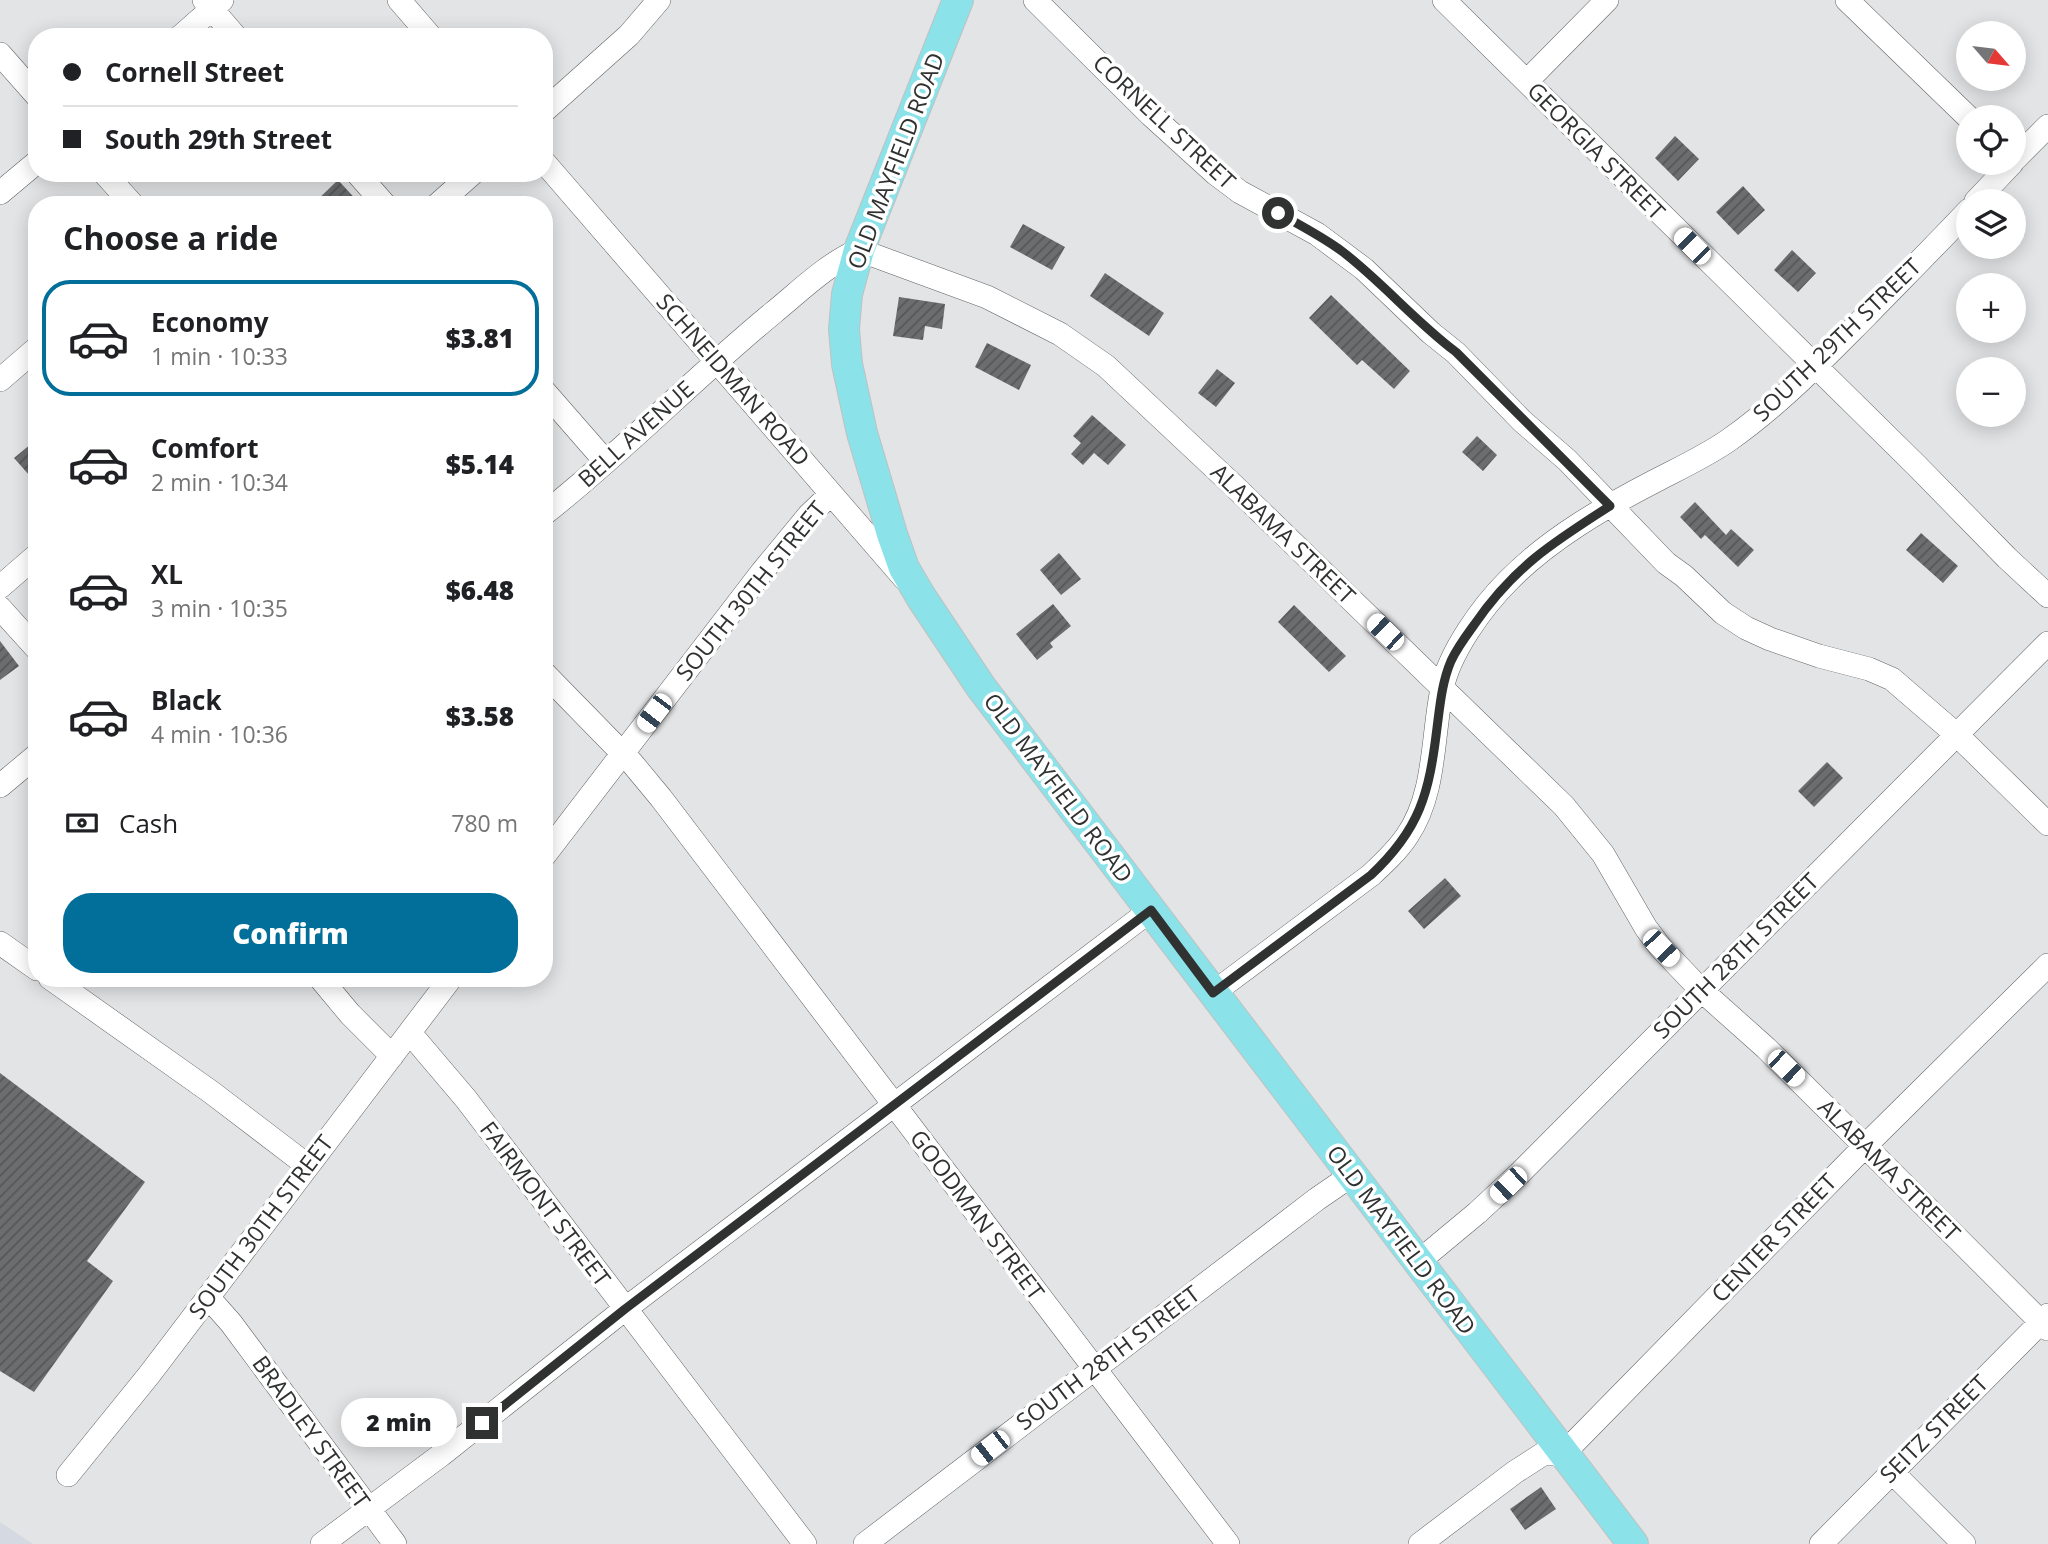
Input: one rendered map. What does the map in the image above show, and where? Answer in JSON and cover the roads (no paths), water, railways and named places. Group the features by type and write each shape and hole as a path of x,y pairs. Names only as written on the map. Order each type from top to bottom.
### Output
{"main road":[{"name":"OLD MAYFIELD ROAD","path":"958,0 859,250 847,294 844,329 847,364 862,433 904,568 981,687 1633,1544"}],"street":[{"path":"399,0 423,28"},
{"path":"553,103 629,35 659,0"},
{"name":"CORNELL STREET","path":"1035,0 1151,115 1216,174 1240,192 1317,234 1364,269 1431,333 1456,352 1666,563 1723,613 1770,639 1869,669 1892,679 1957,735 2048,824"},
{"name":"GEORGIA STREET","path":"1444,0 2048,596"},
{"path":"1527,81 1607,0"},
{"path":"1847,0 1956,105"},
{"path":"188,28 212,3 230,28"},
{"path":"0,54 28,86"},
{"path":"2026,148 2048,126"},
{"path":"0,193 28,170"},
{"name":"SCHNEIDMAN ROAD","path":"553,172 921,597"},
{"path":"1987,189 2000,175"},
{"path":"112,182 125,196"},
{"path":"365,182 377,196"},
{"path":"447,196 463,182"},
{"name":"SOUTH 29TH STREET","path":"1213,993 1371,875 1408,835 1427,787 1442,687 1452,659 1507,582 1548,546 1610,506 1727,441 1770,410 1956,223"},
{"name":"BELL AVENUE","path":"553,506 606,462 716,360 844,256 859,250"},
{"name":"ALABAMA STREET","path":"859,250 987,297 1060,334 1106,366 1234,485 1585,829 1661,948 1701,990 1766,1048 2045,1322"},
{"path":"0,380 28,356"},
{"path":"553,401 606,462"},
{"name":"SOUTH 30TH STREET","path":"553,844 762,572 809,515 831,494"},
{"path":"0,587 28,563"},
{"path":"0,608 28,639"},
{"name":"SOUTH 28TH STREET","path":"1418,1262 1519,1174 2048,643"},
{"name":"GOODMAN STREET","path":"553,682 623,753 669,808 1228,1544"},
{"path":"0,786 28,763"},
{"path":"322,1544 625,1309 1151,910"},
{"path":"0,943 28,959"},
{"name":"CENTER STREET","path":"1563,1454 1865,1146 2048,965"},
{"path":"63,987 211,1092 308,1166"},
{"path":"328,987 392,1056"},
{"name":"SOUTH 30TH STREET","path":"68,1475 149,1375 445,987"},
{"name":"FAIRMONT STREET","path":"410,1033 466,1099 805,1544"},
{"name":"SOUTH 28TH STREET","path":"865,1544 1352,1175"},
{"name":"BRADLEY STREET","path":"208,1297 229,1320 395,1544"},
{"name":"SEITZ STREET","path":"1821,1544 2045,1322"},
{"path":"1420,1544 1543,1454 1563,1454"},
{"path":"1892,1472 1964,1544"}]}
